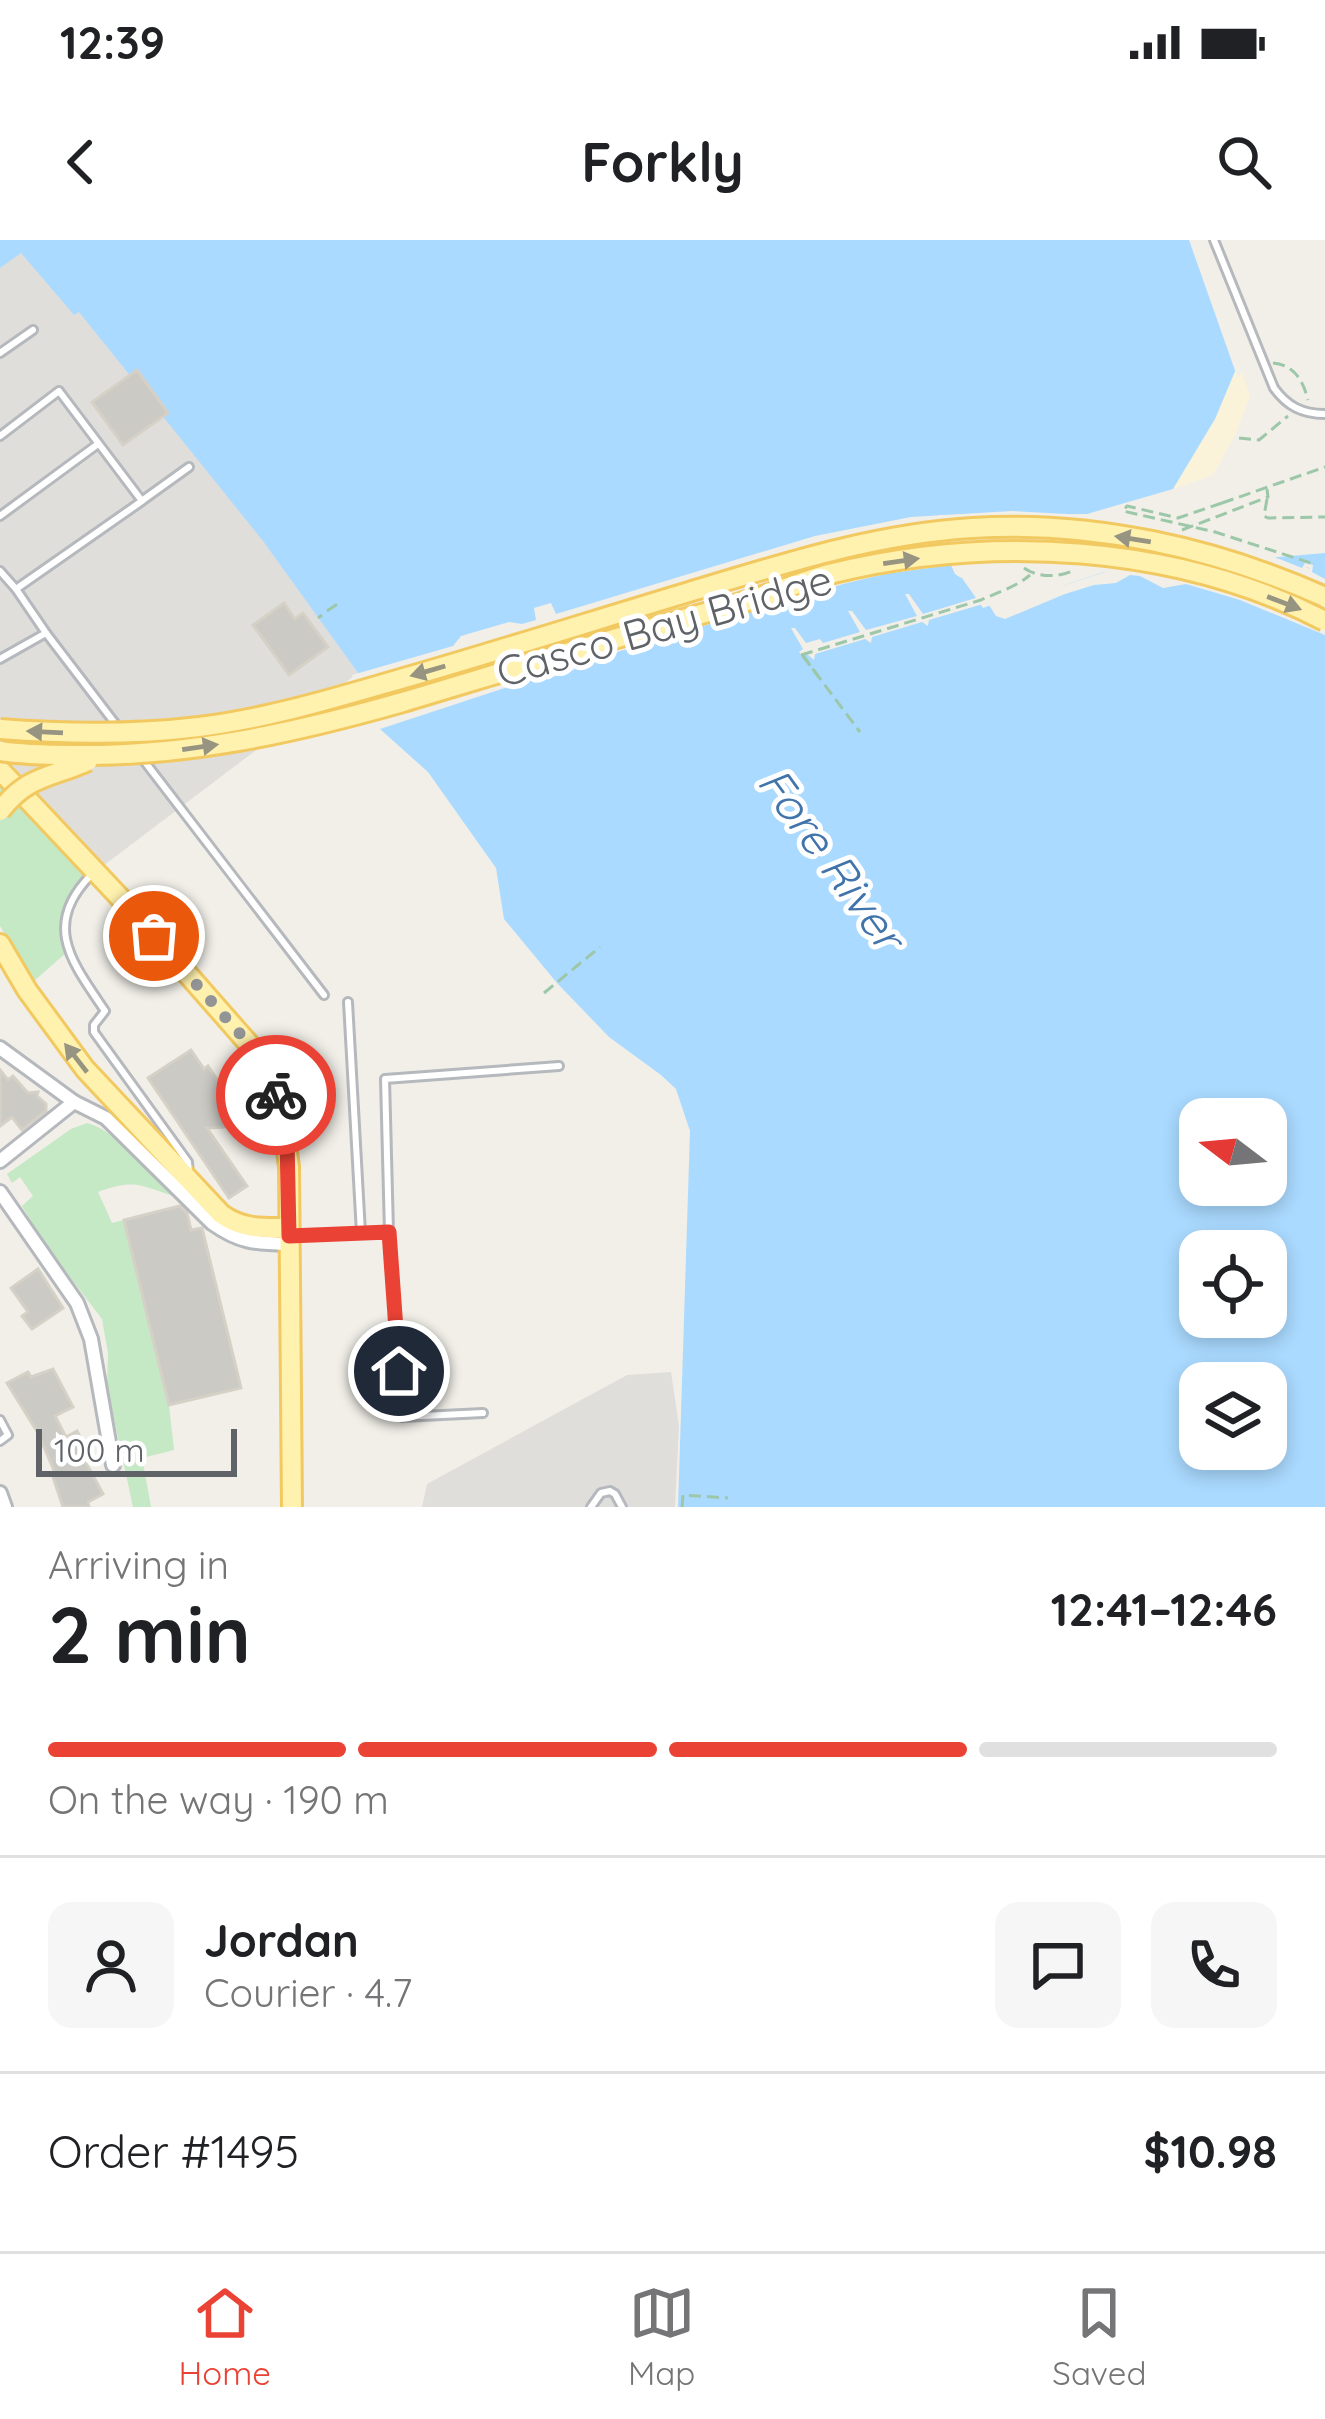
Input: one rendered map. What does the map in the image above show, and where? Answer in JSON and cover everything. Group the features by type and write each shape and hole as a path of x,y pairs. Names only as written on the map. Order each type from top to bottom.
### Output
{"main road":[{"name":"Casco Bay Bridge","path":"0,729 155,732 245,720 344,696 798,559 913,534 974,528 1098,533 1224,558 1325,597"},
{"name":"Casco Bay Bridge","path":"0,751 138,755 288,733 828,575 901,560 991,551 1085,553 1164,566 1227,582 1325,621"},
{"path":"0,811 37,778 101,755"},
{"path":"0,770 248,1043 272,1085 287,1140 292,1507"},
{"path":"0,944 85,1070 221,1214 236,1225 289,1236"}],"street":[{"path":"0,1048 74,1102 106,1118 228,1234 246,1242 289,1236"},
{"path":"0,1161 74,1102"},
{"path":"0,1192 77,1304 91,1339 113,1465"},
{"path":"0,1493 5,1507"}],"lane":[{"path":"1214,240 1274,388 1295,409 1325,414"},
{"path":"0,353 34,330"},
{"path":"0,436 59,391 142,501"},
{"path":"0,516 99,443"},
{"path":"16,589 189,467"},
{"path":"0,571 324,995"},
{"path":"0,659 46,633"},
{"path":"94,872 71,900 64,928 68,951 105,1011 94,1024 94,1032 188,1162 191,1181"},
{"path":"348,1002 362,1233"},
{"path":"483,1413 402,1417 389,1232 385,1079 559,1066"},
{"path":"289,1236 389,1232"},
{"path":"0,1420 8,1435 0,1441"},
{"path":"591,1507 601,1493 610,1491 622,1507"}],"path":[{"path":"1263,363 1280,363 1302,380 1312,414"},
{"path":"1239,438 1267,436 1295,409"},
{"path":"1308,568 1311,563 1215,532 1123,511 1127,506 1178,518 1325,467"},
{"path":"1268,497 1264,516 1268,518 1325,517"},
{"path":"1225,502 1231,511"},
{"path":"860,732 802,655 1016,586 1033,573 1020,563"},
{"path":"322,614 339,602"},
{"path":"544,993 600,947"},
{"path":"682,1507 683,1495 728,1498"}],"shaded area":[{"path":"20,252 58,253 358,673 95,872 0,770 0,268"},
{"path":"671,1372 679,1426 675,1507 422,1507 427,1484 627,1375"}],"green space":[{"path":"0,769 95,872 70,907 68,951 33,982 0,926"},
{"path":"87,1123 123,1144 177,1197 130,1185 98,1192 112,1223 124,1220 169,1405 174,1450 142,1458 151,1507 133,1507 107,1386 102,1319 22,1206 33,1196 20,1177 12,1183 7,1174"}],"sand":[{"path":"1233,346 1250,396 1213,475 1173,489 1155,482"}],"water":[{"name":"Fore River","path":"0,240 1195,240 1239,362 1215,419 1173,489 1087,514 938,515 962,578 983,608 1104,572 1325,553 1325,1507 678,1507 690,1131 676,1089 609,1037 504,919 496,868 428,772 380,729 358,673 263,541 79,312 74,315 21,253 0,268"}],"pier":[{"path":"1189,240 1201,240 1231,323 1243,367 1238,379"},
{"path":"1012,511 1103,516 946,521 964,564 966,572 961,578 951,565 843,584 374,731 352,675 453,646 461,636 509,622 536,620 534,608 551,603 556,614 815,536 911,517"},
{"path":"1262,552 1302,568 1305,563 1313,565 1312,572 1325,579 1325,635 1240,600 1186,584 1163,588 1130,575 1116,583 1065,594 1005,619 996,616 989,605 1108,571 1099,568 1103,566"},
{"path":"905,594 923,614 979,597 983,604 929,620 928,626 922,622 872,637 871,643 865,639 815,654 814,660 799,652 803,649 791,628 806,643 820,639 823,643 860,632 848,611 866,630 917,616"}],"building":[{"path":"137,370 168,413 123,445 92,402"},
{"path":"284,603 295,619 303,613 328,647 289,675 253,625"},
{"path":"191,1050 228,1096 243,1086 256,1105 224,1127 207,1128 247,1186 229,1198 148,1078"},
{"path":"0,1070 8,1080 13,1076 28,1093 38,1092 46,1104 46,1111 22,1130 12,1117 0,1126"},
{"path":"180,1206 191,1230 202,1228 241,1388 169,1405 124,1220"},
{"path":"38,1269 63,1308 32,1329 22,1316 28,1312 11,1288"},
{"path":"53,1369 73,1407 55,1416 66,1437 77,1431 92,1459 86,1463 103,1494 88,1502 89,1507 63,1507 38,1433 7,1383 28,1372 31,1377"}],"way so far":[{"path":"154,936 248,1043 276,1095"}],"route":[{"path":"276,1095 287,1140 289,1236 389,1232 399,1371"}]}
